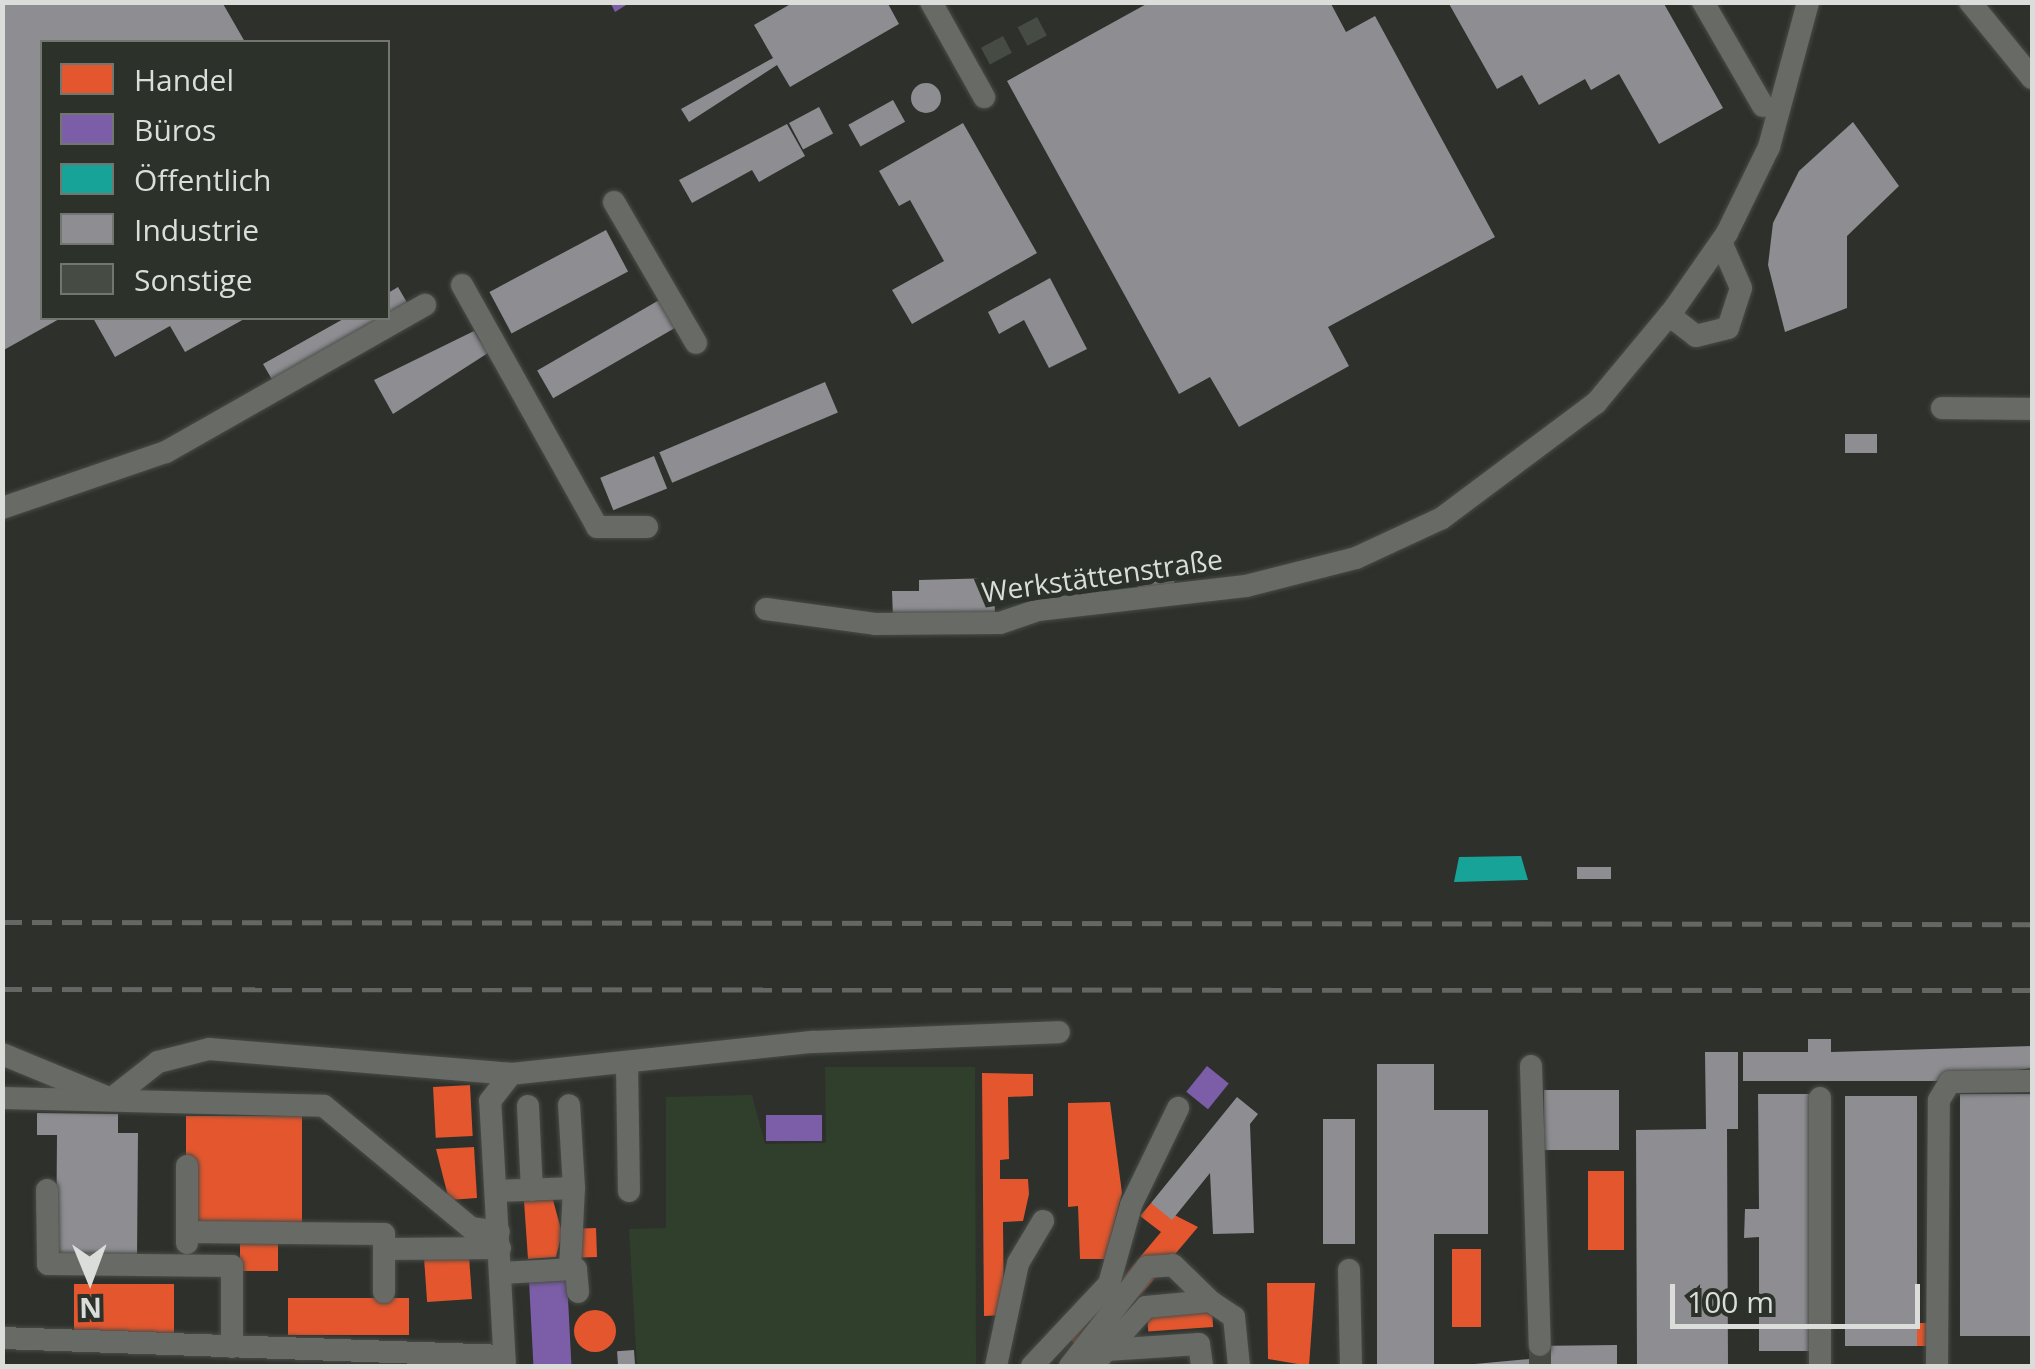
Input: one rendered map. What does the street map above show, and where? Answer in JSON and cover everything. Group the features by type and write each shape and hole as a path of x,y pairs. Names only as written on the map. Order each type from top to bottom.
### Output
{"street":[{"path":"931,2 984,97"},
{"path":"1703,2 1763,106"},
{"name":"Werkstättenstraße","path":"766,609 875,624 1000,623 1038,610 1216,593 1356,558 1527,462 1596,403 1669,315 1721,242 1768,148 1808,2"},
{"path":"1970,2 2032,78"},
{"path":"614,202 696,343"},
{"path":"1669,315 1696,336 1728,328 1741,288 1721,242"},
{"path":"462,285 598,527 647,527"},
{"path":"2,508 166,452 425,305"},
{"path":"1942,408 2032,409"},
{"path":"111,1099 158,1062 209,1049 511,1074 627,1065 792,1043 1058,1032"},
{"path":"2,1054 111,1099"},
{"path":"627,1065 629,1191"},
{"path":"1532,1066 1540,1346"},
{"path":"2,1338 232,1347 279,1358 505,1361 490,1101 511,1074"},
{"path":"1937,1366 1939,1100 1950,1082 2032,1082"},
{"path":"2,1098 299,1100 340,1114 471,1228 500,1240"},
{"path":"1820,1098 1820,1366"},
{"path":"570,1105 574,1188 570,1269 578,1292"},
{"path":"528,1106 532,1190"},
{"path":"1032,1366 1110,1284 1131,1204 1178,1108"},
{"path":"187,1166 187,1266"},
{"path":"496,1191 574,1188"},
{"path":"47,1190 48,1264 232,1266 232,1347"},
{"path":"996,1366 1018,1263 1043,1222"},
{"path":"187,1232 384,1234 384,1292"},
{"path":"384,1248 500,1240"},
{"path":"1070,1366 1147,1267 1173,1266 1210,1301"},
{"path":"501,1273 570,1269"},
{"path":"1348,1270 1351,1366"},
{"path":"1099,1359 1146,1306 1210,1301 1226,1305 1236,1330 1239,1366"},
{"path":"1099,1359 1200,1355 1236,1330"}],"green space":[{"path":"825,1067 975,1067 976,1366 637,1366 629,1229 666,1228 666,1097 752,1095 765,1144 826,1143"}],"building: Handel":[{"path":"982,1073 1033,1074 1033,1096 1008,1097 1009,1159 1000,1160 1000,1179 1028,1179 1029,1194 1023,1221 1003,1222 1004,1315 984,1316"},
{"path":"470,1085 473,1136 436,1138 433,1087"},
{"path":"1110,1102 1122,1193 1105,1259 1080,1259 1078,1206 1068,1207 1068,1103"},
{"path":"186,1116 302,1116 302,1222 186,1222"},
{"path":"474,1147 477,1198 449,1200 436,1149"},
{"path":"1588,1171 1624,1171 1624,1250 1588,1250"},
{"path":"553,1200 562,1233 556,1257 528,1259 524,1201"},
{"path":"1151,1203 1198,1227 1089,1356 1071,1340 1161,1232 1140,1216"},
{"path":"596,1228 597,1257 576,1258 575,1229"},
{"path":"240,1239 278,1239 278,1271 240,1271"},
{"path":"1452,1249 1481,1249 1481,1327 1452,1327"},
{"path":"469,1256 472,1299 427,1302 424,1259"},
{"path":"1267,1283 1315,1283 1309,1366 1268,1359"},
{"path":"74,1284 174,1284 174,1335 74,1335"},
{"path":"288,1298 409,1298 409,1335 288,1335"},
{"path":"595,1310 610,1316 616,1331 610,1346 595,1352 580,1346 574,1331 580,1316"},
{"path":"1212,1311 1213,1327 1148,1331 1147,1316"},
{"path":"1917,1323 1931,1323 1931,1346 1917,1346"}],"building: Büros":[{"path":"610,2 631,2 615,12"},
{"path":"1207,1066 1229,1084 1208,1109 1186,1092"},
{"path":"766,1115 822,1115 822,1141 766,1141"},
{"path":"567,1280 571,1365 533,1366 529,1282"}],"building: Öffentlich":[{"path":"1521,856 1528,880 1454,882 1459,857"}],"building: Industrie":[{"path":"2,2 222,2 244,40 40,40 40,320 57,320 2,351"},
{"path":"794,2 887,2 899,24 790,87 777,65 689,122 681,109 773,58 754,25"},
{"path":"1150,2 1330,2 1346,32 1375,16 1495,237 1328,327 1349,366 1239,427 1210,377 1179,394 1007,81"},
{"path":"1448,2 1663,2 1723,108 1659,144 1619,74 1591,90 1585,79 1539,105 1522,75 1497,89"},
{"path":"926,83 937,87 941,98 937,109 926,113 915,109 911,98 915,87"},
{"path":"893,100 905,122 861,147 848,125"},
{"path":"819,107 833,133 803,149 789,123"},
{"path":"1853,122 1899,186 1847,236 1847,308 1785,332 1768,265 1773,223 1799,171"},
{"path":"963,123 1037,253 912,324 892,290 944,261 910,200 899,206 879,171"},
{"path":"787,124 805,156 759,182 752,170 692,203 679,180"},
{"path":"606,230 628,271 512,333 489,292"},
{"path":"1050,278 1087,349 1049,368 1024,320 999,334 988,312"},
{"path":"398,287 409,306 390,317 390,292"},
{"path":"661,299 677,327 553,398 537,371"},
{"path":"94,320 242,320 185,352 170,326 115,357"},
{"path":"341,320 384,320 274,383 263,364"},
{"path":"474,331 488,353 393,414 374,380"},
{"path":"825,382 838,412 672,483 659,452"},
{"path":"1845,434 1877,434 1877,453 1845,453"},
{"path":"654,456 667,488 613,510 600,478"},
{"path":"994,578 995,616 893,619 892,591 919,591 919,580"},
{"path":"1174,578 1175,591 1138,594 1137,581"},
{"path":"1577,867 1611,867 1611,879 1577,879"},
{"path":"1808,1039 1831,1039 1831,1052 2032,1046 2032,1068 1936,1081 1743,1081 1743,1052 1808,1052"},
{"path":"1705,1052 1738,1052 1738,1129 1727,1129 1728,1366 1637,1366 1636,1130 1706,1129"},
{"path":"1377,1064 1434,1064 1434,1110 1488,1110 1488,1234 1434,1234 1434,1366 1377,1366"},
{"path":"1544,1090 1619,1090 1619,1150 1544,1150"},
{"path":"1758,1094 1810,1094 1811,1351 1759,1351 1759,1237 1744,1238 1745,1209 1759,1209"},
{"path":"1960,1094 2032,1094 2032,1336 1960,1336"},
{"path":"1845,1096 1917,1096 1917,1346 1845,1346"},
{"path":"1237,1097 1258,1114 1250,1124 1254,1233 1213,1234 1210,1173 1172,1220 1151,1203"},
{"path":"37,1113 118,1114 118,1133 138,1133 137,1260 56,1260 57,1135 37,1135"},
{"path":"1323,1119 1355,1119 1355,1244 1323,1244"},
{"path":"1617,1345 1617,1366 1453,1366 1530,1359 1530,1346"},
{"path":"634,1350 635,1366 618,1366 617,1351"}],"building: Sonstige":[{"path":"1037,17 1047,36 1027,46 1018,27"},
{"path":"1003,36 1012,53 990,65 981,48"}],"tunnel":[{"path":"1540,1345 1540,1366"}],"railway":[{"path":"2,922 2032,924"},
{"path":"2,989 2032,990"}]}
